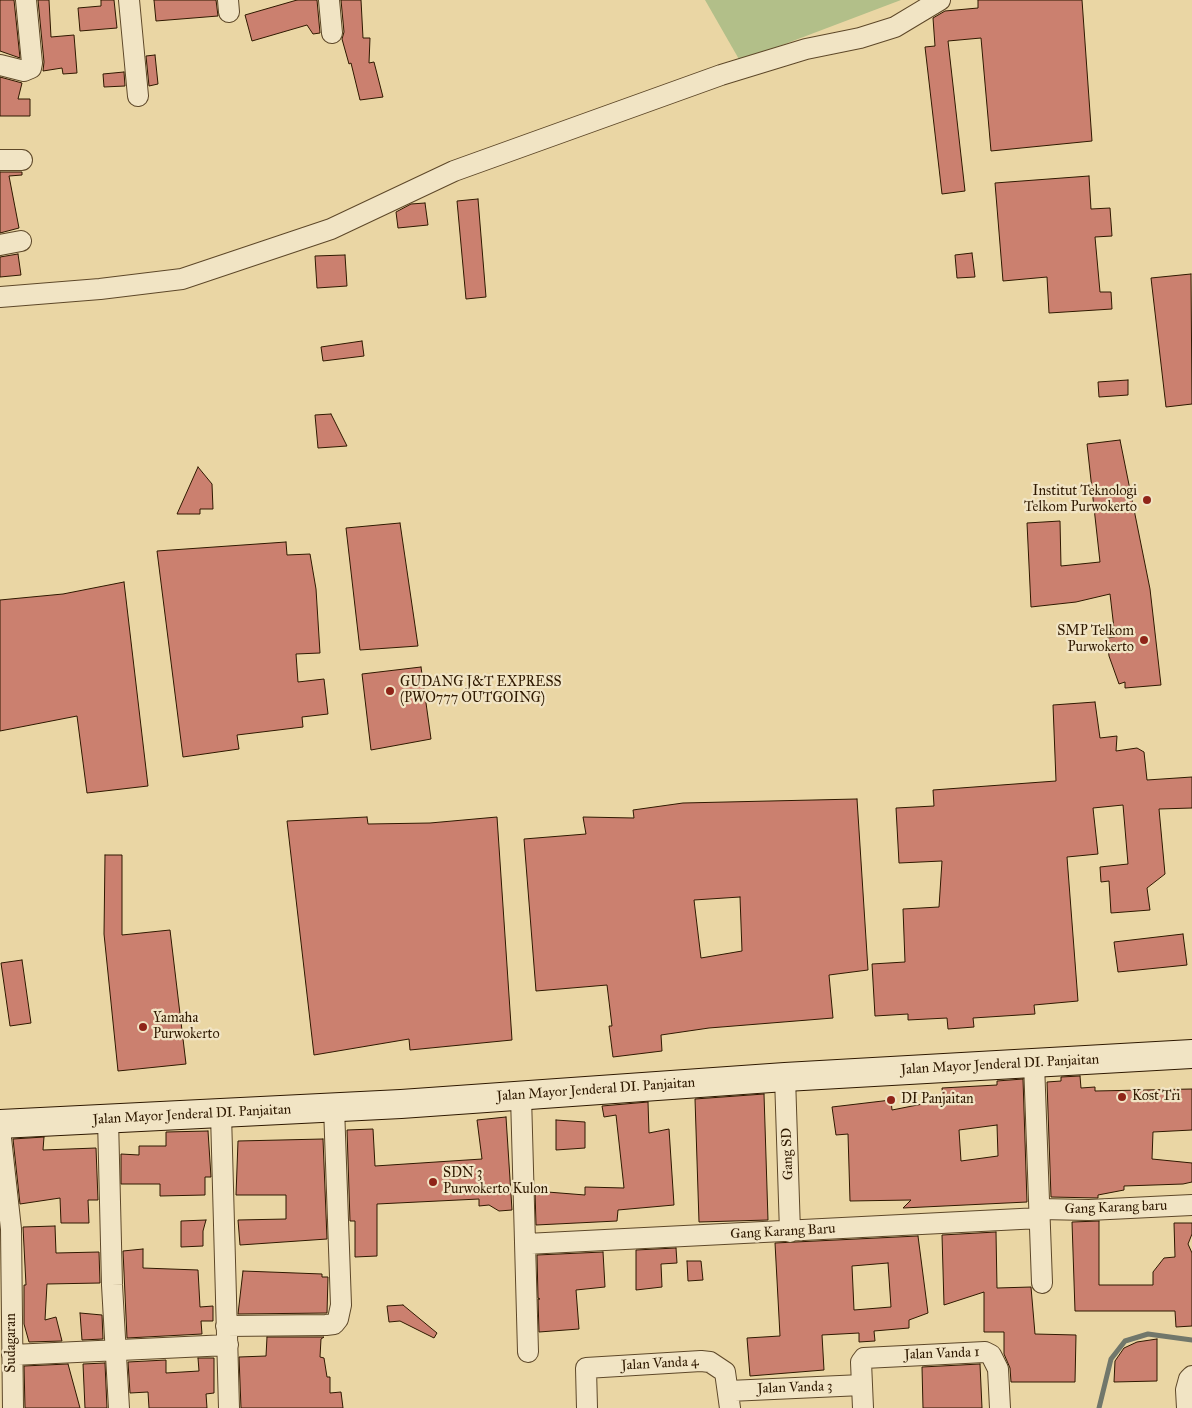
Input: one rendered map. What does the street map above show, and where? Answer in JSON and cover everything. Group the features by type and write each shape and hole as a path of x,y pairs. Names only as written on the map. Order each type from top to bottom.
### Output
{"street":[{"path":"0,65 24,71 31,68 26,0"},
{"path":"129,0 138,96"},
{"path":"329,0 332,33"},
{"path":"0,297 100,290 182,280 331,229 454,171 721,75 806,49 860,38 895,26 940,0"},
{"path":"0,160 22,160"},
{"path":"0,245 21,241"},
{"name":"Jalan Mayor Jenderal DI. Panjaitan","path":"0,1124 334,1108 785,1077 1192,1054"},
{"path":"1034,1063 1042,1283"},
{"name":"Gang SD","path":"785,1077 790,1232"},
{"path":"521,1096 528,1352"},
{"path":"12,1355 117,1351 227,1335 334,1324 338,1320 341,1305 334,1108"},
{"path":"221,1114 229,1408"},
{"path":"108,1119 112,1285 119,1408"},
{"name":"Sudagaran","path":"0,1129 11,1229 13,1408"},
{"name":"Gang Karang baru","path":"1040,1214 1192,1205"},
{"name":"Gang Karang Baru","path":"526,1244 790,1232 1040,1214"},
{"name":"Jalan Vanda 1","path":"862,1385 861,1362 867,1358 985,1352 991,1355 998,1369 1000,1408"},
{"name":"Jalan Vanda 4","path":"587,1408 586,1368 710,1362 725,1372 729,1399"},
{"path":"1187,1408 1186,1390 1189,1379 1192,1376"},
{"path":"862,1385 863,1408"},
{"name":"Jalan Vanda 3","path":"729,1399 862,1385"}],"green space":[{"path":"705,0 901,0 740,61"}],"building":[{"path":"0,0 14,0 20,58 0,51"},
{"path":"38,0 49,0 51,37 74,35 77,73 63,74 62,68 43,71 44,62"},
{"path":"101,0 114,0 117,28 80,31 78,8 101,6"},
{"path":"154,0 216,0 218,16 156,21"},
{"path":"297,0 317,0 320,33 313,34 307,25 252,41 245,15"},
{"path":"341,0 361,0 363,38 370,38 369,63 374,62 383,97 360,100 351,63 349,64 342,39 344,32"},
{"path":"978,0 1082,0 1092,141 991,151 981,38 948,41 965,191 942,194 925,47 935,46 933,18 945,11 978,8"},
{"path":"155,55 158,84 149,86 146,56"},
{"path":"124,72 125,86 104,87 103,74"},
{"path":"0,77 22,83 18,99 30,99 30,116 0,116"},
{"path":"0,172 22,172 22,175 9,176 19,228 0,233"},
{"path":"1089,176 1091,209 1110,208 1112,236 1095,237 1100,292 1111,292 1112,309 1049,313 1047,277 1003,281 995,183"},
{"path":"478,199 486,297 466,299 457,201"},
{"path":"425,203 428,225 398,228 396,212 411,204"},
{"path":"972,253 975,277 957,278 955,255"},
{"path":"18,254 21,275 0,277 0,257"},
{"path":"345,255 347,286 317,288 315,256"},
{"path":"1191,274 1192,404 1166,407 1151,278"},
{"path":"362,341 364,356 323,361 321,347"},
{"path":"1128,380 1128,395 1099,397 1098,382"},
{"path":"331,414 347,446 318,448 315,415"},
{"path":"1120,440 1150,589 1161,685 1125,688 1125,682 1119,684 1109,656 1107,638 1115,637 1110,594 1076,602 1031,607 1027,523 1060,521 1061,566 1100,562 1087,444"},
{"path":"198,467 212,484 213,509 200,509 200,514 177,514"},
{"path":"400,523 418,646 360,650 346,528"},
{"path":"286,542 287,555 310,554 316,589 320,653 296,654 298,682 324,679 328,714 302,717 303,727 237,735 239,749 183,757 157,551"},
{"path":"124,582 148,786 87,793 77,716 0,731 0,600 63,594"},
{"path":"421,667 431,739 371,750 362,674"},
{"path":"1095,702 1100,738 1117,736 1116,751 1137,748 1144,752 1147,780 1192,777 1192,808 1159,809 1165,874 1147,888 1150,910 1111,913 1109,881 1101,882 1100,867 1128,864 1123,805 1093,808 1098,854 1067,857 1078,1001 1034,1005 1035,1014 973,1018 974,1027 948,1029 947,1018 908,1020 908,1014 875,1016 872,964 905,962 903,909 939,907 942,861 899,863 896,808 934,806 933,790 1056,781 1053,705"},
{"path":"857,799 868,970 829,975 833,1018 709,1028 661,1035 662,1051 613,1057 609,1026 612,1026 607,985 536,991 524,839 586,834 583,817 634,818 633,810 683,803","holes":["740,897 742,951 701,958 694,900"]},
{"path":"367,817 368,824 430,823 497,817 512,1040 410,1050 409,1039 314,1055 287,821"},
{"path":"105,855 122,855 122,935 170,930 186,1064 118,1071 104,934"},
{"path":"1183,934 1187,965 1118,972 1114,942"},
{"path":"22,960 31,1023 10,1026 1,963"},
{"path":"1080,1076 1081,1088 1095,1087 1095,1091 1192,1089 1192,1130 1153,1132 1152,1159 1192,1163 1192,1182 1124,1186 1124,1190 1098,1195 1098,1198 1051,1197 1047,1082 1061,1081 1061,1077"},
{"path":"1023,1079 1027,1202 903,1208 911,1200 850,1201 848,1134 836,1135 832,1107 891,1100 892,1110 943,1100 942,1088 997,1085 997,1081","holes":["997,1125 998,1156 961,1161 959,1130"]},
{"path":"764,1094 768,1220 699,1222 695,1099"},
{"path":"648,1102 649,1133 669,1129 674,1205 618,1210 617,1221 536,1225 535,1191 585,1195 585,1187 624,1188 616,1115 604,1117 602,1106"},
{"path":"506,1117 512,1210 499,1211 489,1205 479,1206 479,1199 377,1204 377,1256 355,1257 355,1221 350,1221 347,1130 373,1129 375,1166 482,1159 477,1120"},
{"path":"556,1120 585,1122 585,1148 556,1150"},
{"path":"208,1131 211,1177 205,1177 205,1195 160,1196 160,1184 121,1184 121,1154 139,1155 139,1146 166,1146 166,1132"},
{"path":"44,1137 43,1150 96,1148 98,1200 88,1200 89,1223 61,1223 60,1198 20,1204 13,1139"},
{"path":"323,1139 327,1239 240,1245 238,1220 286,1219 286,1195 236,1195 238,1141"},
{"path":"206,1220 203,1231 203,1246 181,1247 181,1221"},
{"path":"1099,1221 1099,1285 1153,1285 1153,1272 1164,1258 1175,1257 1174,1223 1192,1223 1192,1234 1188,1244 1192,1253 1192,1326 1176,1327 1175,1311 1075,1311 1072,1222"},
{"path":"55,1226 56,1253 99,1252 100,1283 47,1284 45,1320 56,1317 62,1341 29,1342 24,1324 24,1285 26,1285 23,1227"},
{"path":"996,1232 997,1288 1031,1287 1035,1334 1076,1335 1075,1382 1011,1382 1010,1368 1004,1354 1004,1332 984,1332 984,1292 944,1305 942,1235"},
{"path":"918,1236 928,1313 909,1320 909,1328 874,1331 875,1341 859,1342 859,1333 822,1335 824,1370 750,1376 747,1338 780,1336 775,1243","holes":["888,1263 891,1307 854,1310 852,1266"]},
{"path":"676,1248 677,1263 661,1264 662,1287 636,1290 636,1250"},
{"path":"143,1249 143,1268 198,1270 200,1307 213,1306 213,1321 201,1321 202,1334 127,1338 123,1251"},
{"path":"603,1252 605,1287 576,1290 579,1329 539,1332 538,1299 540,1299 538,1298 537,1255"},
{"path":"687,1261 701,1261 703,1280 688,1281"},
{"path":"243,1271 322,1274 322,1277 328,1277 327,1313 238,1314"},
{"path":"403,1305 437,1333 434,1338 400,1321 389,1322 387,1306"},
{"path":"80,1313 102,1315 103,1339 82,1340"},
{"path":"267,1337 324,1337 321,1339 320,1357 324,1358 327,1377 330,1377 330,1393 341,1392 343,1408 241,1408 239,1357 266,1356"},
{"path":"1157,1339 1157,1381 1114,1382 1115,1361 1124,1348 1137,1342"},
{"path":"198,1358 214,1358 214,1393 206,1394 207,1408 149,1408 148,1392 130,1393 128,1362 166,1360 166,1373 199,1371"},
{"path":"105,1363 107,1408 85,1408 83,1364"},
{"path":"68,1364 80,1408 25,1408 24,1366"},
{"path":"980,1364 982,1408 923,1408 922,1367"}],"waterway":[{"path":"1099,1408 1111,1359 1125,1341 1148,1334 1192,1340"}],"place":[{"name":"Institut Teknologi Telkom Purwokerto","path":"1147,500"},
{"name":"SMP Telkom Purwokerto","path":"1144,640"},
{"name":"GUDANG J&T EXPRESS (PWO777 OUTGOING)","path":"390,691"},
{"name":"Yamaha Purwokerto","path":"143,1027"},
{"name":"Kost Tri","path":"1122,1097"},
{"name":"DI Panjaitan","path":"891,1100"},
{"name":"SDN 3 Purwokerto Kulon","path":"433,1182"}]}
